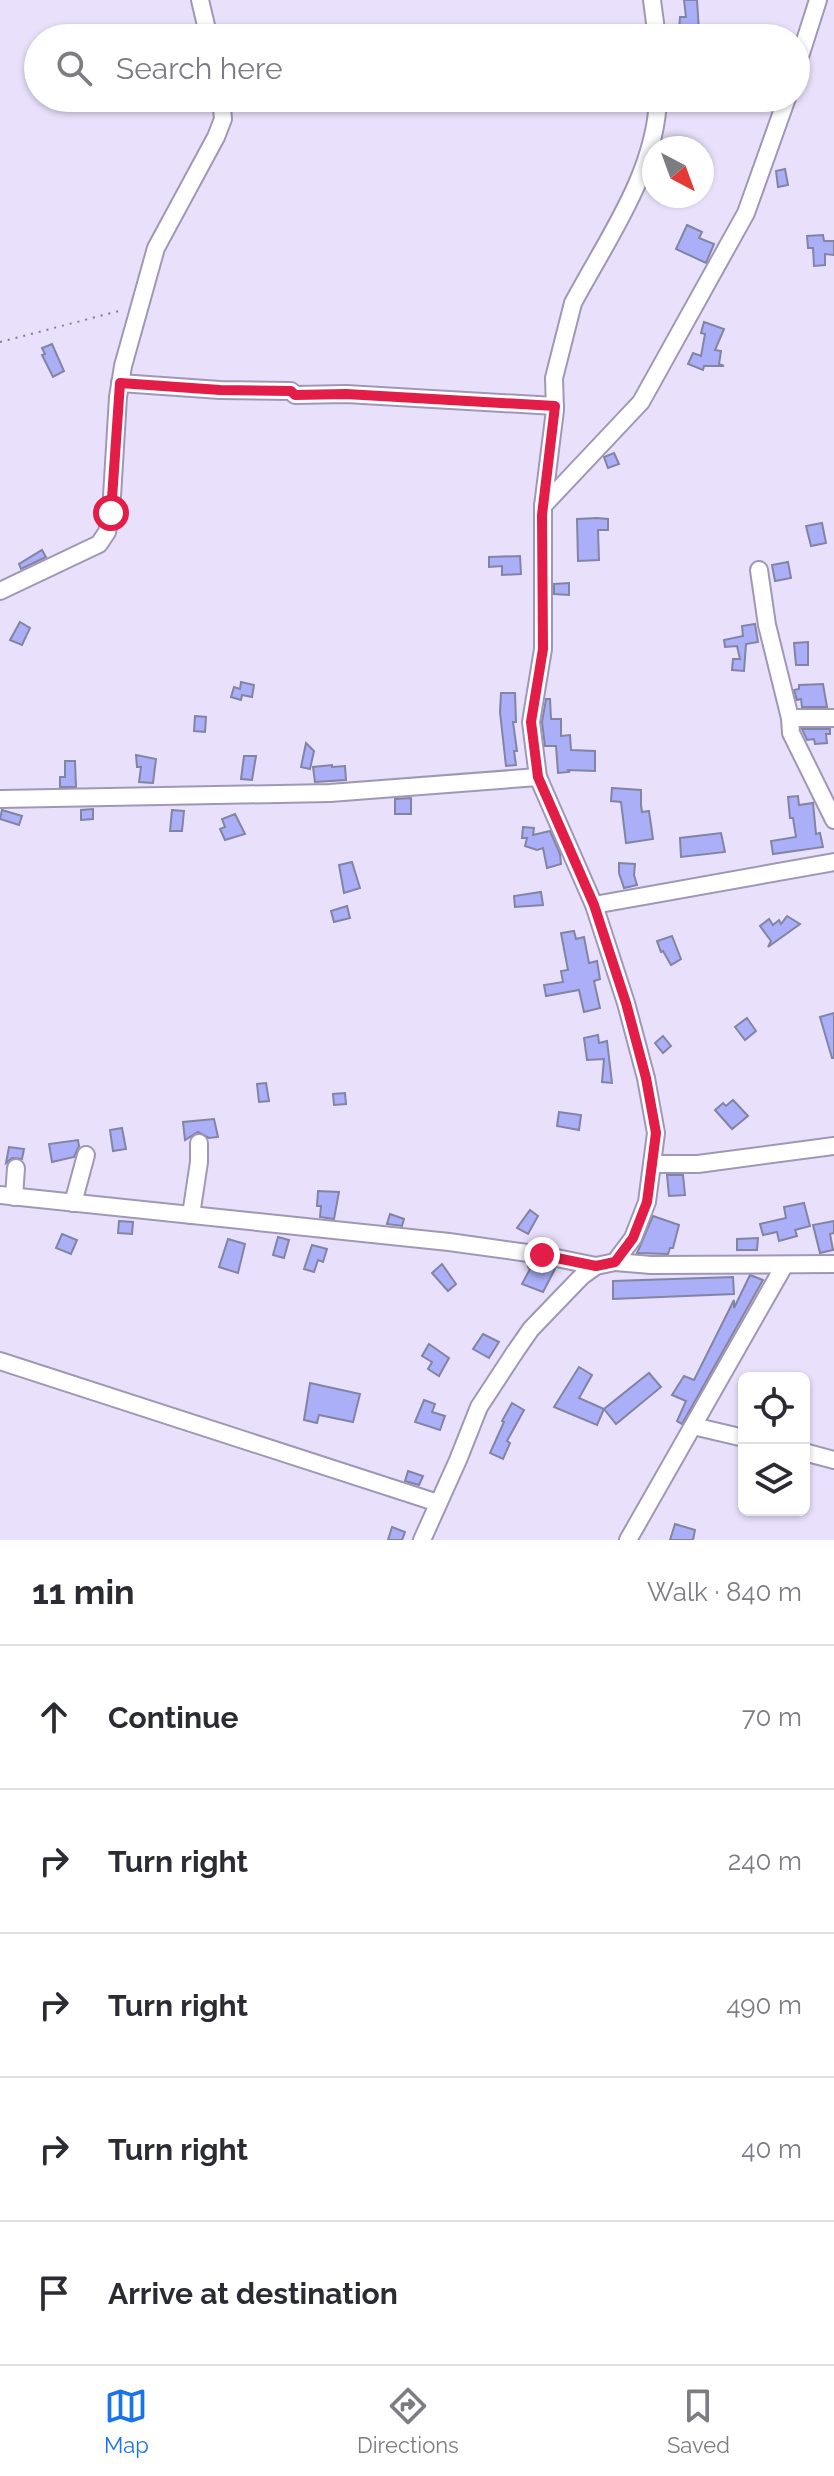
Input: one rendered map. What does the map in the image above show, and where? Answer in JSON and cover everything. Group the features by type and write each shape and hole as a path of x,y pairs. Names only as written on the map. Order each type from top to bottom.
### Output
{"street":[{"path":"200,0 206,24"},
{"path":"652,0 655,24"},
{"path":"810,25 818,0"},
{"path":"0,591 99,544 107,532 120,383 140,306 156,248 223,119 222,112"},
{"path":"615,1262 633,1238 647,1202 656,1133 646,1078 626,1003 594,905 538,777 531,722 543,649 543,506 555,406 554,378 573,303 629,198 649,153 658,112"},
{"path":"543,506 641,402 746,213 782,112"},
{"path":"120,383 291,391 295,395 346,394 555,406"},
{"path":"759,570 767,625 791,733 834,820"},
{"path":"790,718 834,718"},
{"path":"0,799 330,793 538,777"},
{"path":"594,905 834,862"},
{"path":"191,1215 199,1143"},
{"path":"652,1164 698,1164 834,1146"},
{"path":"73,1203 86,1155"},
{"path":"16,1168 7,1196 449,1242 596,1266 615,1262 651,1265 834,1264"},
{"path":"422,1540 479,1407 531,1329 582,1276 596,1266"},
{"path":"628,1540 784,1266"},
{"path":"0,1361 438,1503"},
{"path":"693,1426 738,1437"},
{"path":"810,1454 834,1460"}],"path":[{"path":"0,342 140,306"}],"building":[{"path":"684,0 697,0 699,24 680,24 680,17 686,17"},
{"path":"785,169 788,185 778,187 776,171"},
{"path":"687,225 702,232 699,238 714,244 706,263 676,249"},
{"path":"823,235 824,241 834,241 834,255 825,254 825,265 814,266 813,248 808,248 807,236"},
{"path":"704,322 724,329 715,350 721,351 719,364 724,366 704,366 703,370 688,364 693,353 701,356"},
{"path":"52,344 64,371 53,377 42,355 45,354 42,348"},
{"path":"614,453 619,464 608,468 604,457"},
{"path":"577,519 608,519 608,530 598,530 599,560 578,561"},
{"path":"822,523 826,543 811,546 806,526"},
{"path":"42,550 46,557 21,569 19,564"},
{"path":"520,556 521,574 502,575 502,566 489,567 489,557"},
{"path":"788,562 791,578 775,581 772,565"},
{"path":"569,583 569,595 554,594 554,584"},
{"path":"20,622 30,628 22,645 10,640"},
{"path":"755,624 758,642 746,644 744,671 732,670 733,659 740,659 737,646 725,647 724,640 743,636 742,626"},
{"path":"808,642 808,665 796,665 794,643"},
{"path":"241,682 254,685 252,697 242,695 241,700 231,697 234,687 240,689"},
{"path":"823,684 827,707 802,707 801,699 797,700 794,690 799,689 799,685"},
{"path":"501,693 515,693 516,722 513,722 516,765 506,766"},
{"path":"546,699 550,699 551,719 561,719 561,736 570,735 571,750 595,751 595,771 568,770 558,773 556,746 545,746 542,722"},
{"path":"195,716 206,717 205,732 194,731"},
{"path":"802,729 830,729 830,734 826,734 827,743 815,744 814,739 807,740"},
{"path":"306,743 314,751 310,769 301,767"},
{"path":"136,755 156,759 153,783 139,782 141,767 137,767"},
{"path":"244,756 256,756 252,780 241,779"},
{"path":"65,761 75,761 76,787 60,787 60,777 65,777"},
{"path":"345,766 346,780 315,782 313,767"},
{"path":"612,788 641,790 642,812 649,811 653,839 626,843 621,802 611,801"},
{"path":"798,796 799,805 813,803 816,834 820,833 823,847 773,854 771,841 796,837 788,797"},
{"path":"411,798 411,814 395,814 395,799"},
{"path":"93,809 93,819 81,820 81,810"},
{"path":"2,810 22,816 19,825 0,819"},
{"path":"172,810 184,811 182,831 170,831"},
{"path":"235,814 245,834 225,840 220,829 225,827 222,819"},
{"path":"523,827 534,828 533,835 550,831 561,864 547,868 543,848 537,850 525,846 527,838 522,838"},
{"path":"721,833 725,852 681,857 680,838"},
{"path":"352,862 360,888 344,893 339,865"},
{"path":"619,863 635,864 637,885 624,888"},
{"path":"541,892 543,905 515,907 514,896"},
{"path":"347,906 350,918 334,922 331,911"},
{"path":"787,916 800,924 768,947 771,941 760,926 769,919 773,925 779,920 781,924"},
{"path":"574,931 576,939 584,937 589,963 597,961 600,979 594,981 600,1008 584,1012 579,990 546,996 544,985 563,982 561,971 568,970 561,933"},
{"path":"672,936 681,959 671,965 657,941"},
{"path":"834,1013 834,1058 832,1058 820,1017"},
{"path":"747,1018 756,1031 745,1040 735,1027"},
{"path":"598,1035 599,1043 607,1041 612,1083 602,1082 604,1059 587,1060 584,1038"},
{"path":"663,1036 671,1046 663,1053 655,1043"},
{"path":"266,1083 269,1101 259,1102 257,1084"},
{"path":"345,1093 346,1104 334,1105 333,1094"},
{"path":"733,1100 748,1116 732,1129 715,1110"},
{"path":"559,1112 581,1115 579,1130 557,1126"},
{"path":"214,1119 218,1137 209,1138 198,1132 185,1140 183,1122"},
{"path":"122,1128 126,1149 113,1151 110,1130"},
{"path":"78,1140 74,1157 52,1162 49,1144"},
{"path":"9,1147 24,1149 22,1159 12,1158 6,1163"},
{"path":"667,1175 683,1175 685,1195 669,1196"},
{"path":"318,1191 339,1192 334,1219 320,1217"},
{"path":"804,1203 810,1226 795,1230 797,1236 779,1241 777,1232 763,1235 760,1224 786,1218 784,1207"},
{"path":"530,1210 538,1216 528,1234 517,1228"},
{"path":"390,1214 404,1219 402,1226 387,1224"},
{"path":"653,1216 679,1225 673,1248 668,1254 637,1253"},
{"path":"119,1221 133,1222 132,1234 118,1233"},
{"path":"834,1221 834,1233 830,1234 833,1250 820,1253 813,1225"},
{"path":"62,1234 77,1240 71,1254 56,1248"},
{"path":"278,1237 289,1240 284,1258 273,1255"},
{"path":"758,1238 757,1250 737,1250 737,1239"},
{"path":"228,1239 245,1244 238,1273 219,1267"},
{"path":"312,1245 327,1249 323,1262 318,1260 314,1272 304,1269"},
{"path":"442,1264 456,1284 448,1291 432,1273"},
{"path":"529,1264 555,1269 543,1292 522,1284 530,1269"},
{"path":"750,1275 763,1280 682,1424 677,1421 686,1401 672,1395 684,1376 694,1380"},
{"path":"733,1277 734,1294 613,1299 613,1281"},
{"path":"483,1334 499,1342 489,1358 473,1349"},
{"path":"429,1344 449,1358 439,1376 428,1369 432,1362 422,1356"},
{"path":"579,1367 592,1375 579,1398 604,1409 597,1425 554,1407"},
{"path":"649,1373 661,1387 616,1424 604,1409"},
{"path":"310,1383 360,1394 353,1422 319,1415 317,1423 304,1420"},
{"path":"424,1400 435,1404 432,1412 445,1416 440,1430 415,1422"},
{"path":"512,1403 524,1410 507,1441 510,1443 503,1459 490,1453"},
{"path":"408,1471 423,1476 419,1485 405,1481"},
{"path":"675,1524 695,1530 693,1540 670,1540"},
{"path":"392,1527 405,1532 402,1540 388,1540"}],"route":[{"path":"111,513 120,383 291,391 295,395 346,394 555,406 542,515 543,649 531,722 538,777 594,905 626,1003 646,1078 656,1133 647,1202 633,1238 615,1262 596,1266 542,1255"}]}
